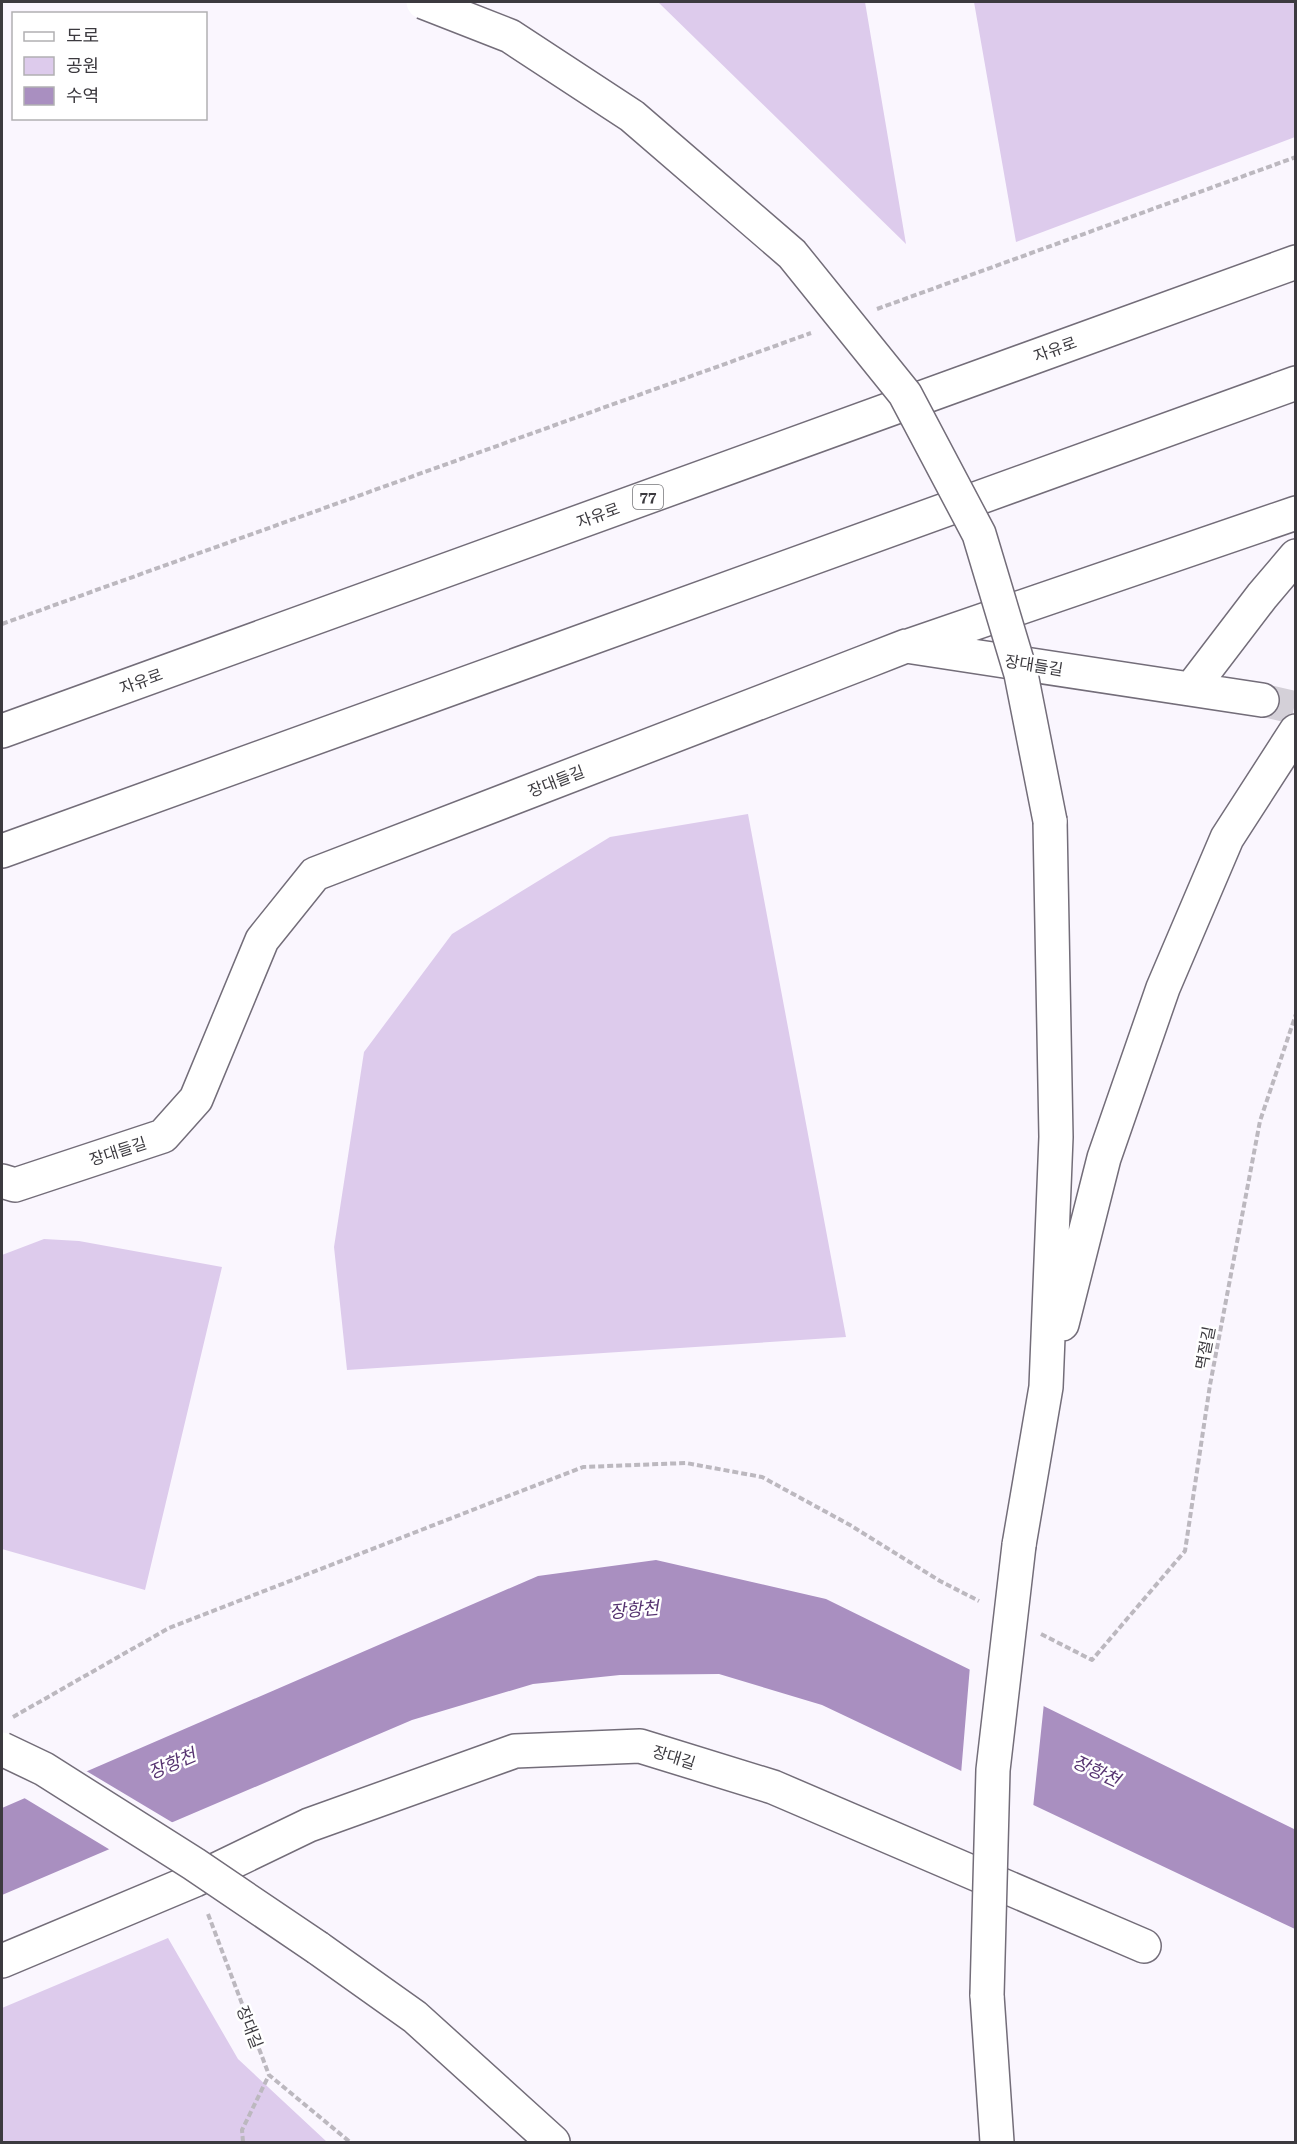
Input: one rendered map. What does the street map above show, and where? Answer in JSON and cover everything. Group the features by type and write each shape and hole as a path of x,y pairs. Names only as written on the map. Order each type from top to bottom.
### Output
{"main road":[{"path":"423,2 510,36 632,116 792,254 905,394 979,534 1021,674 1050,821 1056,1137 1046,1387"},
{"name":"자유로","path":"2,731 1296,262"},
{"path":"2,851 1296,383"},
{"path":"906,646 1101,582 1296,513"},
{"path":"1191,689 1262,596 1296,556"},
{"name":"장대들길","path":"2,1181 15,1185 163,1136 196,1099 262,940 315,874 906,646 1262,700"},
{"path":"997,2142 987,1995 993,1770 1019,1545 1046,1387 1104,1158 1163,988 1227,838 1296,731"},
{"name":"장대길","path":"2,1961 195,1880 309,1825 515,1751 640,1746 773,1787 1144,1946"},
{"path":"2,1749 44,1769 194,1864 415,2017 554,2142"}],"path":[{"path":"873,310 1296,157"},
{"path":"2,624 817,331"},
{"name":"멱절길","path":"1032,1628 1092,1660 1185,1551 1210,1385 1260,1121 1296,1014"},
{"path":"11,1717 169,1628 583,1467 686,1463 762,1477 850,1525 940,1581 981,1602"},
{"name":"장대길","path":"195,1880 269,2075 350,2142"},
{"path":"243,2142 242,2130 269,2075"}],"green space":[{"path":"658,2 865,2 906,244"},
{"path":"974,2 1295,2 1295,137 1016,242"},
{"path":"748,814 846,1337 347,1370 334,1247 364,1052 452,934 610,837"},
{"path":"44,1239 79,1241 222,1267 145,1590 2,1549 2,1255"},
{"path":"168,1938 238,2059 327,2142 2,2142 2,2008"}],"water":[{"name":"장항천","path":"656,1560 826,1599 1296,1830 1295,1929 822,1705 719,1674 620,1675 533,1684 412,1720 2,1895 2,1808 538,1576"}],"pier":[{"path":"970,1666 1044,1703 1033,1808 961,1774"},
{"path":"83,1769 175,1824 112,1851 21,1796"}],"tunnel":[{"path":"1262,700 1296,708"}]}
